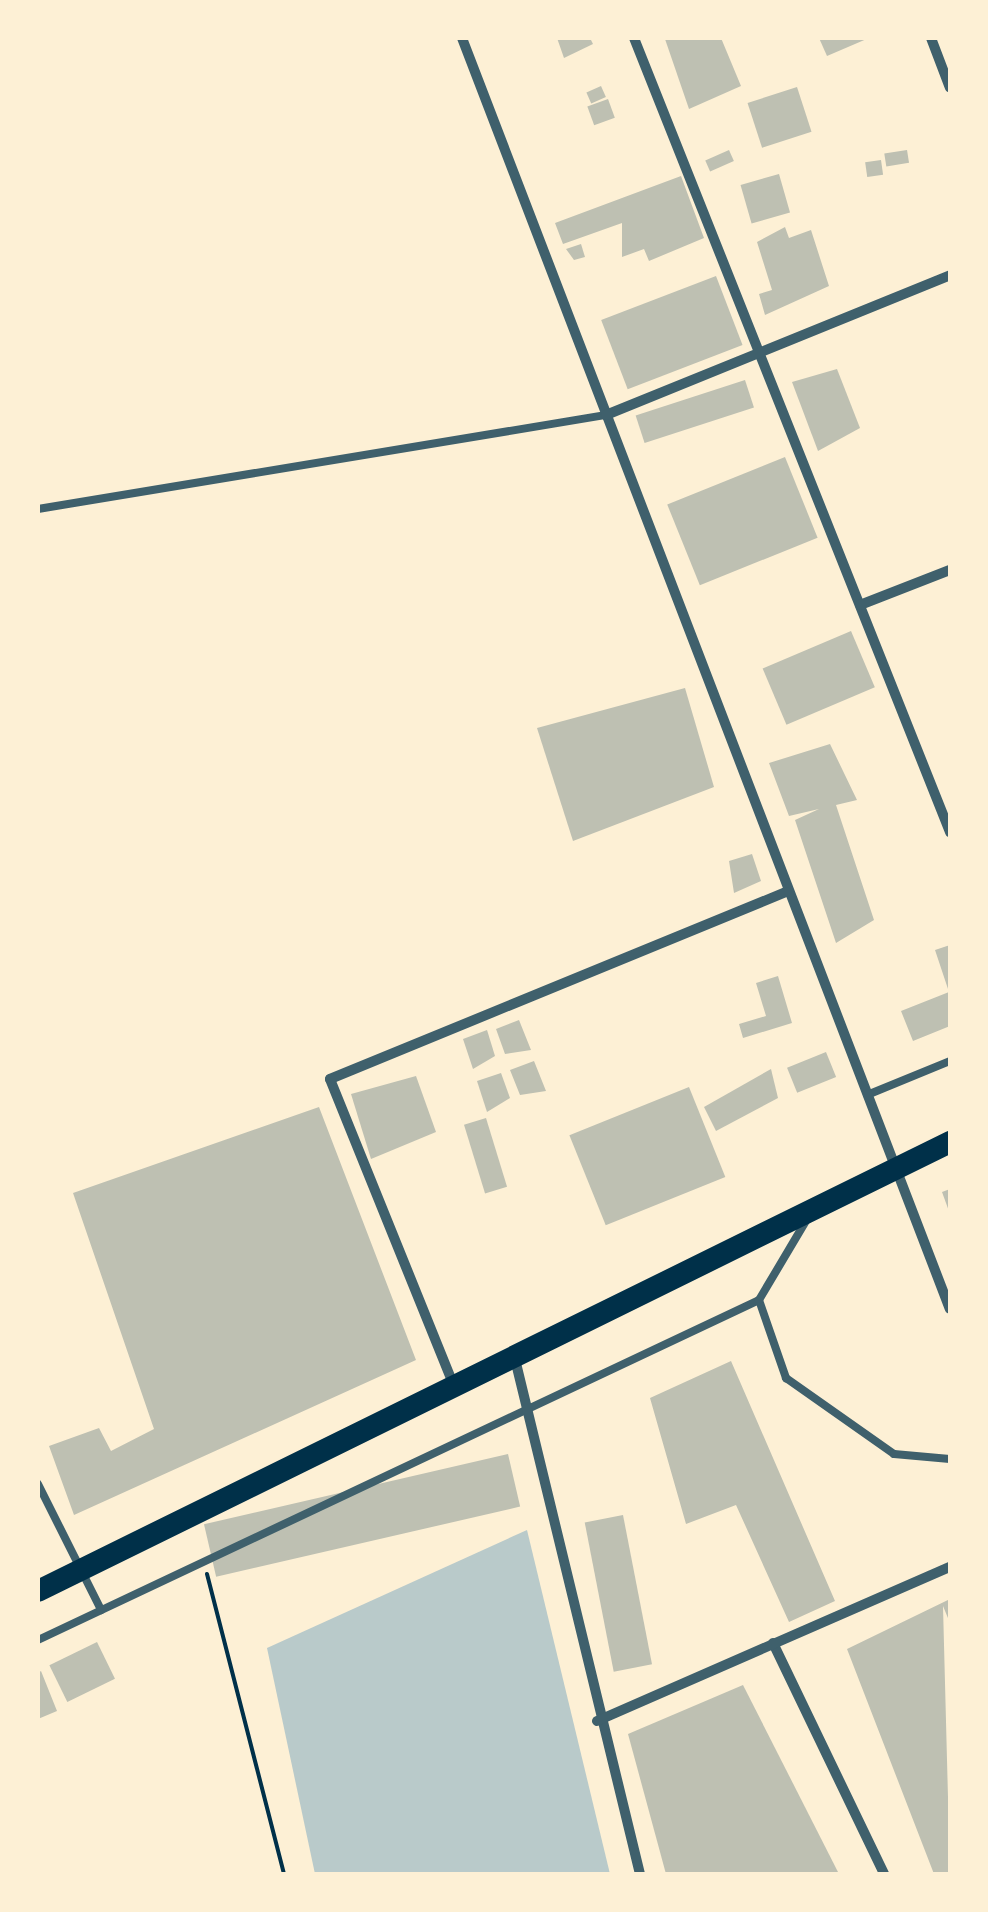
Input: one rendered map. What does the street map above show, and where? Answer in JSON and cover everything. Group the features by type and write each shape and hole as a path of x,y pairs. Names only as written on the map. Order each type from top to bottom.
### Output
{"highway":[{"path":"38,1591 950,1142"}],"street":[{"path":"462,38 786,892 950,1310"},
{"path":"634,38 950,832"},
{"path":"931,38 950,88"},
{"path":"606,415 760,356 950,274"},
{"path":"860,605 950,570"},
{"path":"454,1386 330,1079 786,892"},
{"path":"515,1359 597,1721 640,1874"},
{"path":"597,1721 950,1567"},
{"path":"773,1643 884,1874"}],"lane":[{"path":"38,510 606,415"},
{"path":"865,1096 950,1060"},
{"path":"38,1640 205,1566 526,1407 758,1300 779,1280 810,1214"},
{"path":"758,1300 786,1378 894,1454 950,1459"},
{"path":"38,1484 84,1568 101,1610"}],"path":[{"path":"205,1566 284,1874"}],"shaded area":[{"path":"527,1530 610,1874 315,1874 267,1648"}],"building":[{"path":"557,38 590,38 593,44 564,58"},
{"path":"721,38 741,86 689,109 665,39"},
{"path":"819,38 869,38 827,56"},
{"path":"601,86 606,97 591,103 586,93"},
{"path":"797,87 812,132 762,148 748,103"},
{"path":"608,99 615,118 594,125 587,107"},
{"path":"729,150 734,161 710,172 705,161"},
{"path":"907,150 909,163 886,166 884,154"},
{"path":"881,160 883,175 867,177 865,162"},
{"path":"779,174 790,212 752,223 741,185"},
{"path":"681,176 704,238 649,261 644,249 622,257 622,223 563,244 555,223"},
{"path":"785,227 789,238 811,230 829,286 765,315 759,294 772,290 757,242"},
{"path":"581,244 585,257 574,260 566,249"},
{"path":"716,276 743,345 628,389 601,320"},
{"path":"837,369 860,428 818,451 792,382"},
{"path":"745,380 754,408 645,443 636,416"},
{"path":"785,457 818,538 700,585 667,505"},
{"path":"851,631 875,687 786,725 763,669"},
{"path":"685,688 714,787 573,841 537,728"},
{"path":"830,744 857,800 836,805 874,920 836,943 795,820 819,809 789,816 769,763"},
{"path":"752,854 761,881 734,893 729,861"},
{"path":"950,945 950,1026 913,1041 901,1011 949,992 935,950"},
{"path":"778,976 792,1023 743,1038 739,1024 766,1016 756,983"},
{"path":"519,1020 531,1050 505,1054 496,1029"},
{"path":"487,1030 495,1056 473,1069 463,1039"},
{"path":"826,1052 836,1077 797,1093 787,1068"},
{"path":"534,1061 546,1091 520,1095 510,1070"},
{"path":"771,1069 778,1098 716,1131 704,1107"},
{"path":"501,1073 510,1098 487,1112 477,1081"},
{"path":"416,1076 436,1132 371,1159 351,1094"},
{"path":"689,1087 725,1177 606,1225 569,1135"},
{"path":"319,1107 416,1360 74,1515 49,1446 99,1428 111,1451 154,1429 73,1193"},
{"path":"486,1118 507,1187 485,1194 464,1125"},
{"path":"950,1189 950,1214 942,1192"},
{"path":"731,1361 835,1601 789,1622 736,1505 686,1524 650,1398"},
{"path":"508,1454 520,1507 216,1577 204,1524"},
{"path":"623,1515 652,1664 614,1672 585,1522"},
{"path":"950,1599 950,1623 943,1606 950,1874 934,1874 847,1649"},
{"path":"97,1642 115,1679 67,1702 49,1665"},
{"path":"41,1671 57,1711 38,1719 38,1673"},
{"path":"743,1685 839,1874 666,1874 628,1734"}]}
